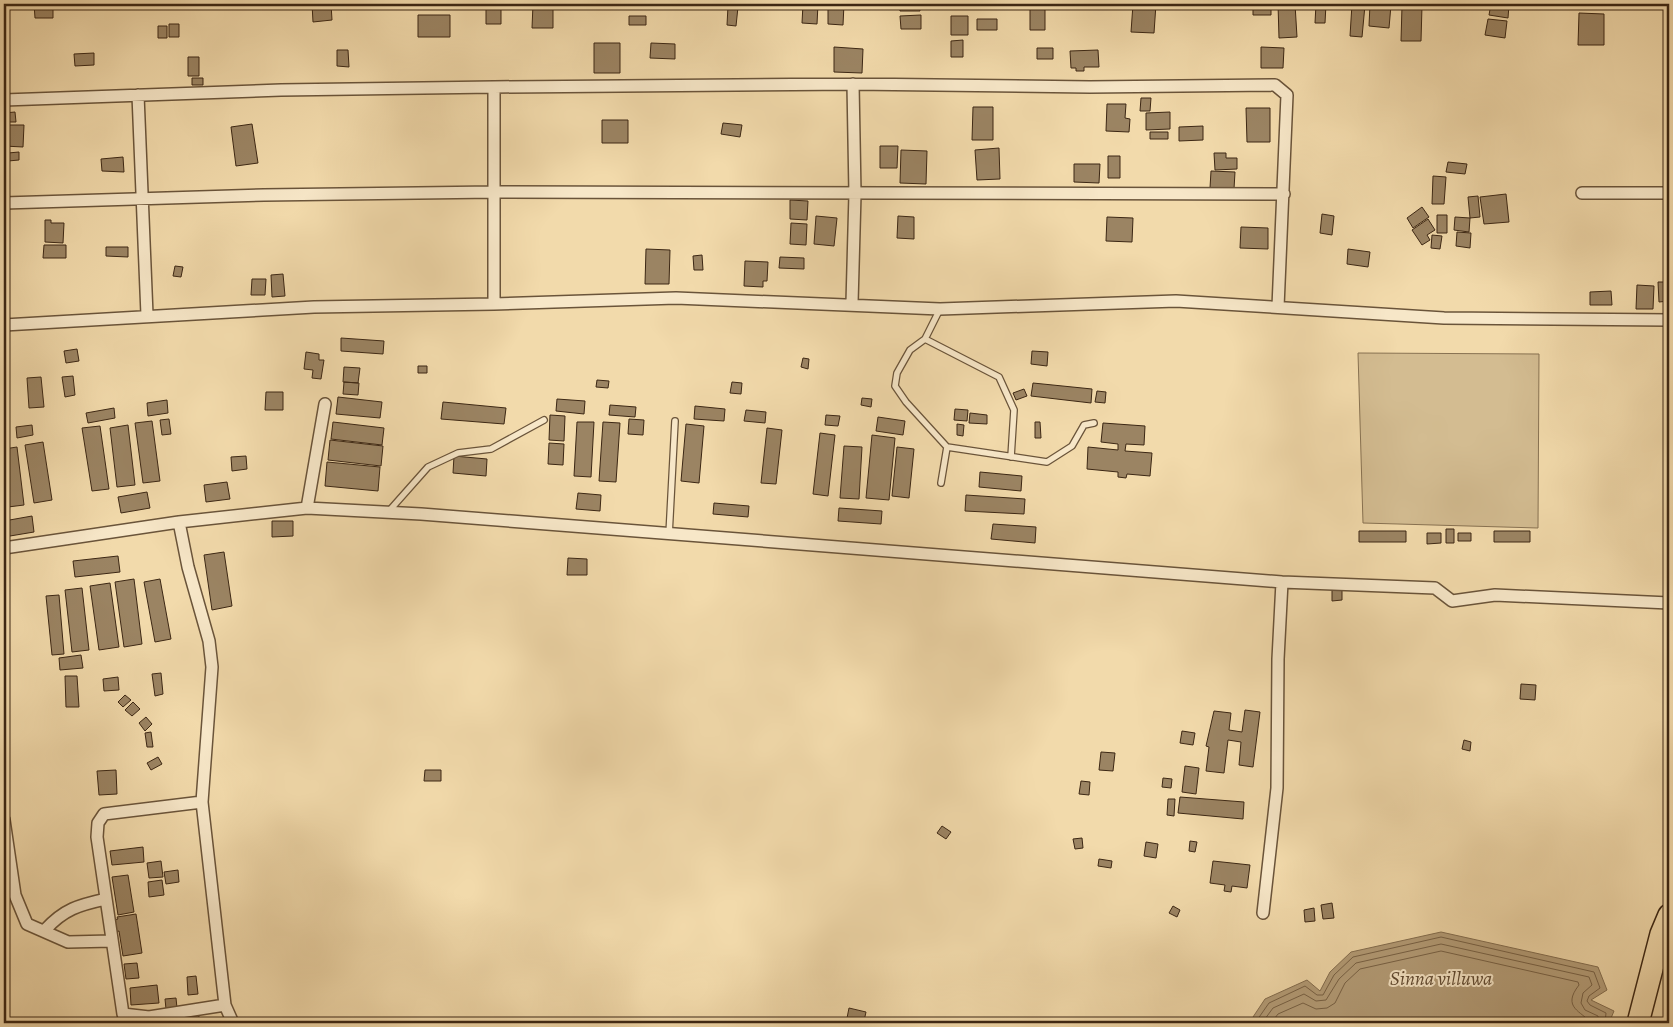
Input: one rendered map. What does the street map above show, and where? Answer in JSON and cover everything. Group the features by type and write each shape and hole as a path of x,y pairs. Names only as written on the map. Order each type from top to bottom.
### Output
{"highway":[{"path":"1638,1023 1661,934 1669,915"}],"street":[{"path":"852,303 854,194 853,84"},
{"path":"4,100 494,87 853,84 1090,87 1275,85 1287,95 1278,307"},
{"path":"494,87 494,304"},
{"path":"138,95 147,315"},
{"path":"4,203 264,195 494,192 1284,194"},
{"path":"1582,194 1669,193"},
{"path":"4,325 147,315 314,307 676,298 852,303 940,309 1176,301 1444,318 1669,320"},
{"path":"307,508 325,404"},
{"path":"4,548 179,522 307,508 1282,582 1435,588 1452,601 1495,595 1669,603"},
{"path":"179,522 188,567 209,641 212,667 202,802 225,1005 233,1023"},
{"path":"1263,913 1277,788 1278,659 1282,582"},
{"path":"202,802 104,814 98,823 97,838 123,1014 149,1017 225,1005"},
{"path":"4,820 15,895 26,924 45,930 68,942 112,941"},
{"path":"45,930 54,919 75,906 106,899"}],"lane":[{"path":"940,309 925,339 910,350 897,373 895,386 906,402 947,447 1047,462 1072,446 1084,425 1094,423"},
{"path":"925,339 999,377 1014,410 1011,457"},
{"path":"388,513 428,468 458,453 491,449 544,420"},
{"path":"669,535 676,421"},
{"path":"941,483 947,447"}],"shaded area":[{"path":"1358,353 1539,354 1538,528 1363,523"}],"water":[{"name":"Sinna villuwa","path":"1441,932 1598,967 1607,990 1591,1000 1614,1011 1609,1023 1249,1023 1265,999 1307,980 1320,991 1330,972 1351,952"}],"building":[{"path":"34,4 53,4 53,18 35,18"},
{"path":"132,4 149,4 149,9 139,9 139,6 132,7"},
{"path":"312,4 331,4 332,20 313,22"},
{"path":"486,4 501,4 501,24 486,24"},
{"path":"533,4 553,4 553,28 532,28"},
{"path":"803,4 818,4 817,24 802,23"},
{"path":"828,4 844,4 843,25 828,24"},
{"path":"899,4 919,4 920,11 900,11"},
{"path":"1030,4 1045,4 1045,30 1030,30"},
{"path":"1133,4 1156,4 1154,33 1131,32"},
{"path":"1253,4 1271,4 1271,15 1253,15"},
{"path":"1278,4 1295,4 1297,37 1279,38"},
{"path":"1316,4 1326,4 1325,23 1315,23"},
{"path":"1352,4 1365,5 1362,37 1350,36"},
{"path":"1370,4 1391,5 1389,28 1369,26"},
{"path":"1491,4 1509,5 1508,18 1489,15"},
{"path":"728,6 738,7 736,26 727,25"},
{"path":"1402,6 1422,6 1421,41 1401,41"},
{"path":"1579,13 1604,14 1604,45 1578,45"},
{"path":"418,15 450,15 450,37 418,37"},
{"path":"921,15 921,29 901,29 900,16"},
{"path":"629,16 646,16 646,25 629,25"},
{"path":"951,16 968,16 968,35 951,35"},
{"path":"977,19 997,19 997,30 977,30"},
{"path":"1488,19 1507,21 1505,38 1485,35"},
{"path":"169,24 179,24 179,37 169,37"},
{"path":"158,26 167,26 167,38 158,38"},
{"path":"963,40 963,57 951,57 951,41"},
{"path":"594,43 620,43 620,73 594,73"},
{"path":"651,43 675,44 675,59 650,58"},
{"path":"834,47 863,49 862,73 834,72"},
{"path":"1261,47 1284,48 1283,68 1261,68"},
{"path":"1037,48 1053,48 1053,59 1037,59"},
{"path":"337,50 348,50 349,67 337,66"},
{"path":"1098,50 1099,67 1084,67 1084,71 1076,71 1076,68 1071,68 1070,51"},
{"path":"94,53 94,65 75,66 74,54"},
{"path":"188,57 199,57 199,76 188,76"},
{"path":"192,78 203,78 203,85 192,85"},
{"path":"1141,98 1151,98 1150,111 1140,111"},
{"path":"1107,104 1126,104 1125,118 1130,119 1129,132 1106,131"},
{"path":"973,107 993,107 993,140 972,140"},
{"path":"1246,108 1270,108 1270,142 1247,142"},
{"path":"15,112 16,122 4,122 4,113"},
{"path":"1170,112 1170,129 1146,130 1146,113"},
{"path":"602,120 628,120 628,143 602,143"},
{"path":"723,123 742,125 740,137 721,134"},
{"path":"252,124 258,163 236,166 231,127"},
{"path":"4,125 24,125 23,147 4,146"},
{"path":"1203,126 1203,140 1179,141 1179,127"},
{"path":"1150,132 1168,132 1168,139 1150,139"},
{"path":"880,146 898,146 897,168 880,168"},
{"path":"999,148 1000,179 977,180 975,150"},
{"path":"901,150 927,151 926,184 900,183"},
{"path":"19,152 19,160 8,161 8,153"},
{"path":"1214,153 1226,153 1226,158 1237,158 1237,169 1215,170"},
{"path":"1108,156 1120,156 1120,178 1108,178"},
{"path":"123,157 124,172 102,171 101,159"},
{"path":"1448,162 1467,164 1465,174 1446,172"},
{"path":"1074,164 1100,164 1099,183 1074,182"},
{"path":"1211,171 1235,172 1234,189 1210,188"},
{"path":"1433,176 1446,177 1444,204 1432,204"},
{"path":"1506,194 1509,222 1484,224 1480,197"},
{"path":"1478,196 1480,217 1470,218 1468,197"},
{"path":"790,200 808,201 807,220 790,219"},
{"path":"1422,207 1429,217 1413,228 1407,218"},
{"path":"1322,214 1334,216 1332,235 1320,233"},
{"path":"1437,215 1447,215 1447,233 1437,233"},
{"path":"816,216 837,218 834,246 814,244"},
{"path":"898,216 914,217 914,239 897,238"},
{"path":"1107,217 1133,218 1132,242 1106,241"},
{"path":"1455,217 1470,218 1469,232 1454,230"},
{"path":"1428,219 1435,230 1427,235 1430,240 1422,245 1412,230"},
{"path":"45,220 51,220 51,223 64,223 63,243 45,242"},
{"path":"791,223 807,224 806,245 790,244"},
{"path":"1241,227 1268,228 1268,249 1240,248"},
{"path":"1457,232 1471,233 1470,248 1456,246"},
{"path":"1432,235 1442,236 1440,249 1431,248"},
{"path":"44,245 66,245 66,258 43,258"},
{"path":"106,247 128,247 128,257 106,256"},
{"path":"646,249 670,250 669,284 645,284"},
{"path":"1348,249 1370,252 1368,267 1347,264"},
{"path":"702,255 703,270 694,270 693,256"},
{"path":"780,257 804,258 804,269 779,268"},
{"path":"745,261 768,262 767,281 763,281 763,287 744,286"},
{"path":"175,266 183,267 181,277 173,276"},
{"path":"283,274 285,296 272,297 271,275"},
{"path":"252,279 266,279 265,295 251,295"},
{"path":"1658,282 1669,282 1669,301 1659,302"},
{"path":"1637,285 1654,286 1653,309 1636,309"},
{"path":"1611,291 1612,305 1590,305 1590,292"},
{"path":"341,338 384,341 383,354 341,351"},
{"path":"77,349 79,361 66,363 64,351"},
{"path":"1032,351 1048,352 1047,366 1031,364"},
{"path":"306,352 319,354 319,360 324,360 321,379 312,378 313,370 304,369"},
{"path":"803,358 809,359 808,369 801,367"},
{"path":"418,366 427,366 427,373 418,373"},
{"path":"344,367 360,368 358,383 343,382"},
{"path":"73,376 75,395 65,397 62,377"},
{"path":"41,377 44,407 29,408 27,378"},
{"path":"597,380 609,381 608,388 596,387"},
{"path":"344,382 359,383 358,395 343,394"},
{"path":"732,382 742,383 741,394 730,393"},
{"path":"1033,383 1092,389 1091,403 1031,396"},
{"path":"1024,389 1027,396 1016,400 1013,393"},
{"path":"1097,391 1106,392 1105,403 1095,402"},
{"path":"266,392 283,392 283,410 265,410"},
{"path":"338,397 382,402 380,418 336,414"},
{"path":"862,398 872,399 871,407 861,405"},
{"path":"557,399 585,401 584,414 556,411"},
{"path":"167,400 168,413 148,416 147,403"},
{"path":"443,402 506,408 504,424 441,419"},
{"path":"610,405 636,407 635,417 609,415"},
{"path":"695,406 725,409 724,421 694,419"},
{"path":"114,408 115,418 88,423 86,413"},
{"path":"955,409 968,410 967,421 954,420"},
{"path":"746,410 766,412 765,423 744,421"},
{"path":"970,413 987,415 987,424 969,423"},
{"path":"550,415 565,416 564,441 549,440"},
{"path":"826,415 840,416 838,426 825,425"},
{"path":"878,417 905,421 903,435 876,431"},
{"path":"169,419 171,434 162,435 160,420"},
{"path":"629,419 644,420 643,435 628,434"},
{"path":"152,421 160,481 143,483 135,423"},
{"path":"333,422 384,428 382,445 331,439"},
{"path":"577,422 594,422 591,477 574,476"},
{"path":"603,422 620,423 616,482 599,481"},
{"path":"1035,422 1040,422 1041,438 1035,438"},
{"path":"1103,423 1145,426 1144,445 1126,444 1125,451 1152,453 1150,476 1127,474 1126,478 1118,477 1118,472 1087,469 1088,447 1118,450 1118,444 1101,442"},
{"path":"686,424 704,426 699,483 681,481"},
{"path":"957,424 964,425 963,436 957,435"},
{"path":"32,425 33,435 17,438 16,427"},
{"path":"128,425 135,485 117,487 110,428"},
{"path":"100,426 109,489 92,491 82,428"},
{"path":"767,428 782,430 776,484 761,483"},
{"path":"820,433 835,435 828,496 813,494"},
{"path":"872,435 895,438 889,500 866,498"},
{"path":"330,440 383,446 381,466 328,460"},
{"path":"43,442 52,500 34,503 25,445"},
{"path":"549,443 564,444 563,465 548,464"},
{"path":"844,446 862,447 859,499 840,498"},
{"path":"17,447 24,505 8,507 4,478 4,449"},
{"path":"897,447 914,449 909,498 892,496"},
{"path":"246,456 247,469 232,471 231,457"},
{"path":"454,456 487,459 486,476 453,473"},
{"path":"327,462 380,467 378,491 325,486"},
{"path":"980,472 1022,476 1021,491 979,487"},
{"path":"227,482 230,499 206,502 204,485"},
{"path":"147,492 150,508 121,513 118,497"},
{"path":"578,493 601,495 600,511 576,509"},
{"path":"966,495 1025,499 1024,514 965,511"},
{"path":"714,503 749,506 748,517 713,514"},
{"path":"839,508 882,511 881,524 838,521"},
{"path":"32,516 34,532 4,537 4,521"},
{"path":"272,521 293,521 293,536 272,537"},
{"path":"993,524 1036,527 1035,543 991,539"},
{"path":"1446,529 1454,529 1454,543 1446,543"},
{"path":"1359,531 1406,531 1406,542 1359,542"},
{"path":"1494,531 1530,531 1530,542 1494,542"},
{"path":"1427,533 1441,533 1441,543 1427,544"},
{"path":"1458,533 1471,533 1471,541 1458,541"},
{"path":"224,552 232,606 212,610 204,555"},
{"path":"118,556 120,572 75,577 73,561"},
{"path":"568,558 587,559 587,575 567,575"},
{"path":"134,579 142,644 124,647 115,582"},
{"path":"160,579 171,639 155,642 144,582"},
{"path":"110,583 119,647 99,650 90,586"},
{"path":"82,588 89,650 72,652 65,590"},
{"path":"1332,590 1342,590 1342,600 1332,601"},
{"path":"59,595 64,654 52,655 46,596"},
{"path":"81,655 83,668 60,670 59,658"},
{"path":"161,673 163,694 155,696 152,674"},
{"path":"65,676 77,676 79,707 66,707"},
{"path":"118,677 119,690 104,691 103,679"},
{"path":"1521,684 1536,685 1535,700 1520,699"},
{"path":"125,695 131,700 123,707 118,702"},
{"path":"133,702 140,709 132,716 125,710"},
{"path":"1245,710 1260,712 1253,767 1239,765 1241,742 1228,740 1224,773 1206,771 1209,747 1206,746 1214,711 1231,713 1229,730 1242,732"},
{"path":"146,717 152,724 145,731 139,723"},
{"path":"1182,731 1195,733 1193,745 1180,743"},
{"path":"151,732 153,747 147,747 145,733"},
{"path":"1464,740 1471,742 1470,751 1462,749"},
{"path":"1101,752 1115,753 1113,771 1099,770"},
{"path":"158,757 162,764 151,770 147,763"},
{"path":"1185,766 1199,768 1196,794 1182,792"},
{"path":"116,770 117,794 99,795 97,771"},
{"path":"425,770 441,770 441,781 424,781"},
{"path":"1163,778 1172,779 1171,788 1162,787"},
{"path":"1081,781 1090,782 1089,795 1079,794"},
{"path":"1180,797 1244,802 1243,819 1178,813"},
{"path":"1168,799 1175,799 1174,816 1167,815"},
{"path":"942,826 951,832 946,839 937,833"},
{"path":"1082,838 1083,848 1075,849 1073,839"},
{"path":"1190,841 1197,842 1195,852 1189,851"},
{"path":"1146,842 1158,844 1156,858 1144,856"},
{"path":"143,847 144,862 112,865 110,851"},
{"path":"1099,859 1112,861 1111,868 1098,866"},
{"path":"161,861 163,877 149,878 147,863"},
{"path":"1213,861 1250,865 1247,888 1232,886 1231,892 1224,891 1225,885 1210,883"},
{"path":"178,870 179,882 166,884 164,872"},
{"path":"128,875 134,912 118,915 112,877"},
{"path":"162,880 164,895 149,897 148,882"},
{"path":"1332,903 1334,918 1323,919 1321,905"},
{"path":"1173,906 1180,910 1177,917 1169,913"},
{"path":"1314,908 1315,921 1305,922 1304,910"},
{"path":"136,914 142,953 123,956 119,931 115,932 113,920 118,919 117,917"},
{"path":"137,963 139,978 126,979 124,964"},
{"path":"196,976 198,994 188,995 187,977"},
{"path":"157,985 159,1003 131,1005 130,988"},
{"path":"176,998 177,1008 166,1009 165,999"},
{"path":"849,1008 866,1012 864,1021 847,1018"},
{"path":"198,1011 200,1023 182,1023 180,1015"}]}
